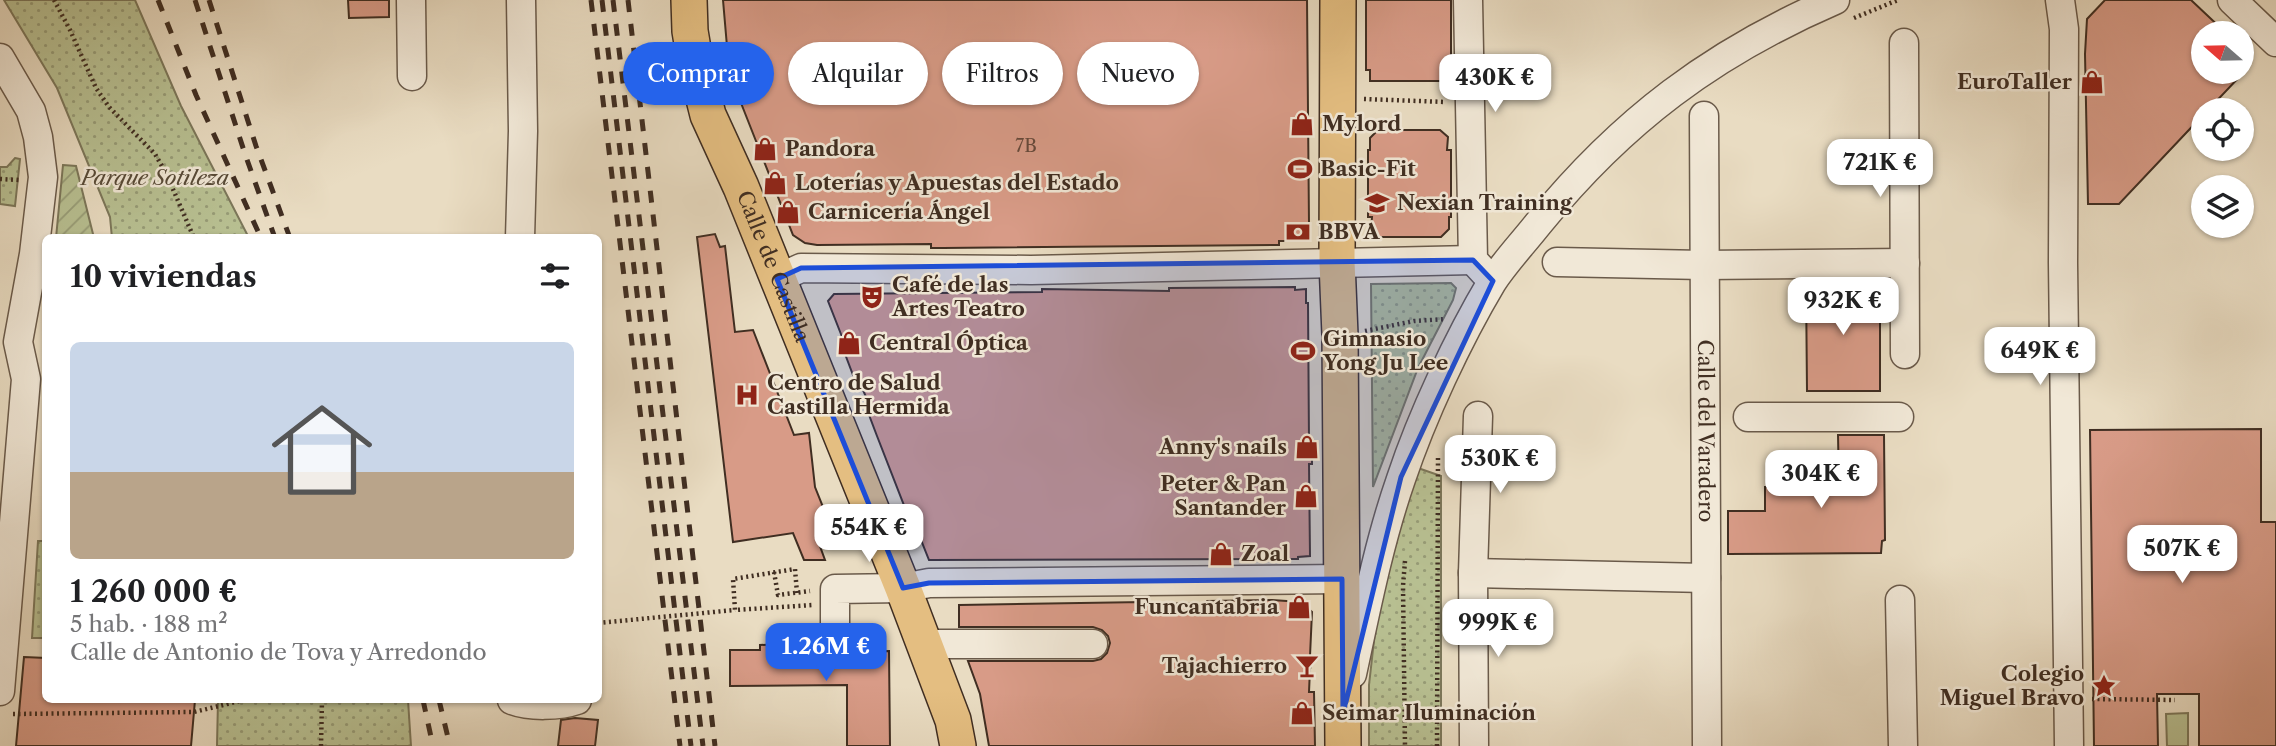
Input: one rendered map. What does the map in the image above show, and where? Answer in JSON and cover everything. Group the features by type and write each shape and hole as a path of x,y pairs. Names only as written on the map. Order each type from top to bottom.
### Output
{"main road":[{"name":"Calle de Castilla","path":"690,0 690,31 708,116 741,187 903,588 953,720 958,746"},
{"path":"1338,0 1337,262 1343,730"}],"street":[{"path":"411,0 412,76"},
{"path":"520,234 523,131 521,0"},
{"path":"1468,0 1472,260 1493,281"},
{"path":"2060,0 2064,29 2063,262 2069,746"},
{"path":"2064,29 2074,0"},
{"path":"2232,0 2276,42"},
{"path":"1343,730 1363,620 1395,497 1427,415 1493,281 1569,186 1640,118 1687,80 1751,41 1840,10"},
{"path":"1904,43 1905,354"},
{"path":"0,58 31,111 38,137 43,177 34,254 9,340 26,379 6,702"},
{"name":"Calle del Varadero","path":"1704,116 1707,746"},
{"path":"777,279 801,268 1031,270 1472,260"},
{"path":"1557,262 1703,265 1905,263"},
{"path":"1474,746 1478,416"},
{"path":"1748,417 1899,416"},
{"path":"1474,573 1706,578"},
{"path":"835,650 835,596 929,583 1342,579"},
{"path":"1900,600 1903,746"},
{"path":"925,644 1093,644"},
{"path":"522,703 568,703"}],"path":[{"path":"54,0 96,88 108,107 155,154 192,234"},
{"path":"1840,10 1898,0"},
{"path":"1339,99 1470,102"},
{"path":"0,179 19,180"},
{"path":"1340,335 1442,318 1469,327"},
{"path":"1437,746 1436,470 1441,445"},
{"path":"1405,746 1403,586 1406,552"},
{"path":"735,610 733,579 774,572 795,569 795,593 778,594 774,572"},
{"path":"602,623 735,610 835,596"},
{"path":"2105,699 2175,700"},
{"path":"6,702 194,712 232,703"},
{"path":"321,703 321,746"}],"highlighted area":[{"path":"1473,260 1493,281 1401,477 1343,714 1342,579 929,583 903,588 777,279 801,268"}],"green space":[{"name":"Parque Sotileza","path":"4,0 135,0 181,106 247,234 112,234 110,217 57,88"},
{"path":"15,158 20,159 15,206 0,204 0,167 7,167"},
{"path":"63,165 76,166 93,234 56,234"},
{"path":"1451,283 1456,288 1453,300 1418,368 1373,487 1371,284"},
{"path":"1415,467 1441,476 1441,746 1369,746 1369,685 1376,623"},
{"path":"38,541 42,541 42,638 32,638"},
{"path":"218,703 408,703 411,746 217,746"},
{"path":"2188,713 2188,746 2167,746 2166,714"}],"building":[{"path":"348,0 389,0 389,17 349,18"},
{"path":"723,0 1307,0 1309,224 1305,224 1306,241 1279,241 1279,245 943,248 931,248 931,244 805,243 793,235 742,105 774,105 774,42 727,42"},
{"path":"1366,0 1451,0 1451,66 1448,66 1448,81 1370,81 1370,70 1366,70"},
{"path":"2105,0 2191,0 2213,21 2191,21 2191,84 2233,84 2219,98 2191,98 2191,128 2119,204 2088,204 2085,54 2087,19"},
{"path":"1378,130 1440,130 1448,137 1447,150 1451,150 1451,217 1449,229 1441,237 1379,237 1371,230 1372,217 1368,217 1368,150 1370,138"},
{"name":"Centro de Salud Castilla Hermida","path":"715,234 720,247 725,246 735,332 753,330 794,435 809,433 815,487 833,532 817,538 825,560 804,560 793,533 733,542 697,237"},
{"path":"1806,283 1880,283 1880,391 1807,391"},
{"path":"1295,287 1295,290 1306,289 1308,303 1309,442 1312,442 1312,464 1309,464 1310,556 1298,559 929,560 917,530 914,531 877,436 866,407 870,406 856,374 853,375 845,354 848,352 828,301 834,294"},
{"path":"2261,429 2261,522 2276,522 2276,746 2199,746 2199,694 2157,694 2158,746 2094,746 2090,430"},
{"path":"1838,435 1884,435 1885,540 1882,541 1881,553 1728,554 1728,511 1765,511 1765,487 1839,486"},
{"path":"1272,600 1301,602 1312,612 1310,656 1314,656 1310,669 1309,692 1314,692 1315,746 989,746 980,694 968,661 1093,661 1101,659 1107,653 1110,643 1102,630 1093,627 959,627 959,605"},
{"path":"807,643 808,649 818,649 821,659 834,667 844,664 851,652 889,651 890,746 847,746 847,685 730,686 730,650 760,650 760,645"},
{"path":"24,657 42,658 42,703 195,703 191,746 16,746"},
{"path":"561,720 598,720 595,746 558,746"}],"railway":[{"path":"158,0 196,95 259,234"},
{"path":"195,0 274,234"},
{"path":"209,0 256,146 289,234"},
{"path":"591,0 680,746"},
{"path":"602,0 691,746"},
{"path":"613,0 703,746"},
{"path":"628,0 715,746"},
{"path":"424,703 433,746"},
{"path":"440,703 450,746"}],"place":[{"name":"EuroTaller","path":"2092,82"},
{"name":"Mylord","path":"1302,124"},
{"name":"Pandora","path":"765,149"},
{"name":"Basic-Fit","path":"1300,169"},
{"name":"Loterías y Apuestas del Estado","path":"775,183"},
{"name":"Nexian Training","path":"1377,203"},
{"name":"Carnicería Ángel","path":"788,212"},
{"name":"BBVA","path":"1298,232"},
{"name":"Café de las Artes Teatro","path":"872,297"},
{"name":"Central Óptica","path":"849,343"},
{"name":"Gimnasio Yong Ju Lee","path":"1303,351"},
{"name":"Centro de Salud Castilla Hermida","path":"747,395"},
{"name":"Anny's nails","path":"1307,447"},
{"name":"Peter & Pan Santander","path":"1306,496"},
{"name":"Zoal","path":"1221,554"},
{"name":"Funcantabria","path":"1299,607"},
{"name":"Tajachierro","path":"1307,666"},
{"name":"Colegio Miguel Bravo","path":"2104,686"},
{"name":"Seimar Iluminación","path":"1302,713"}]}
